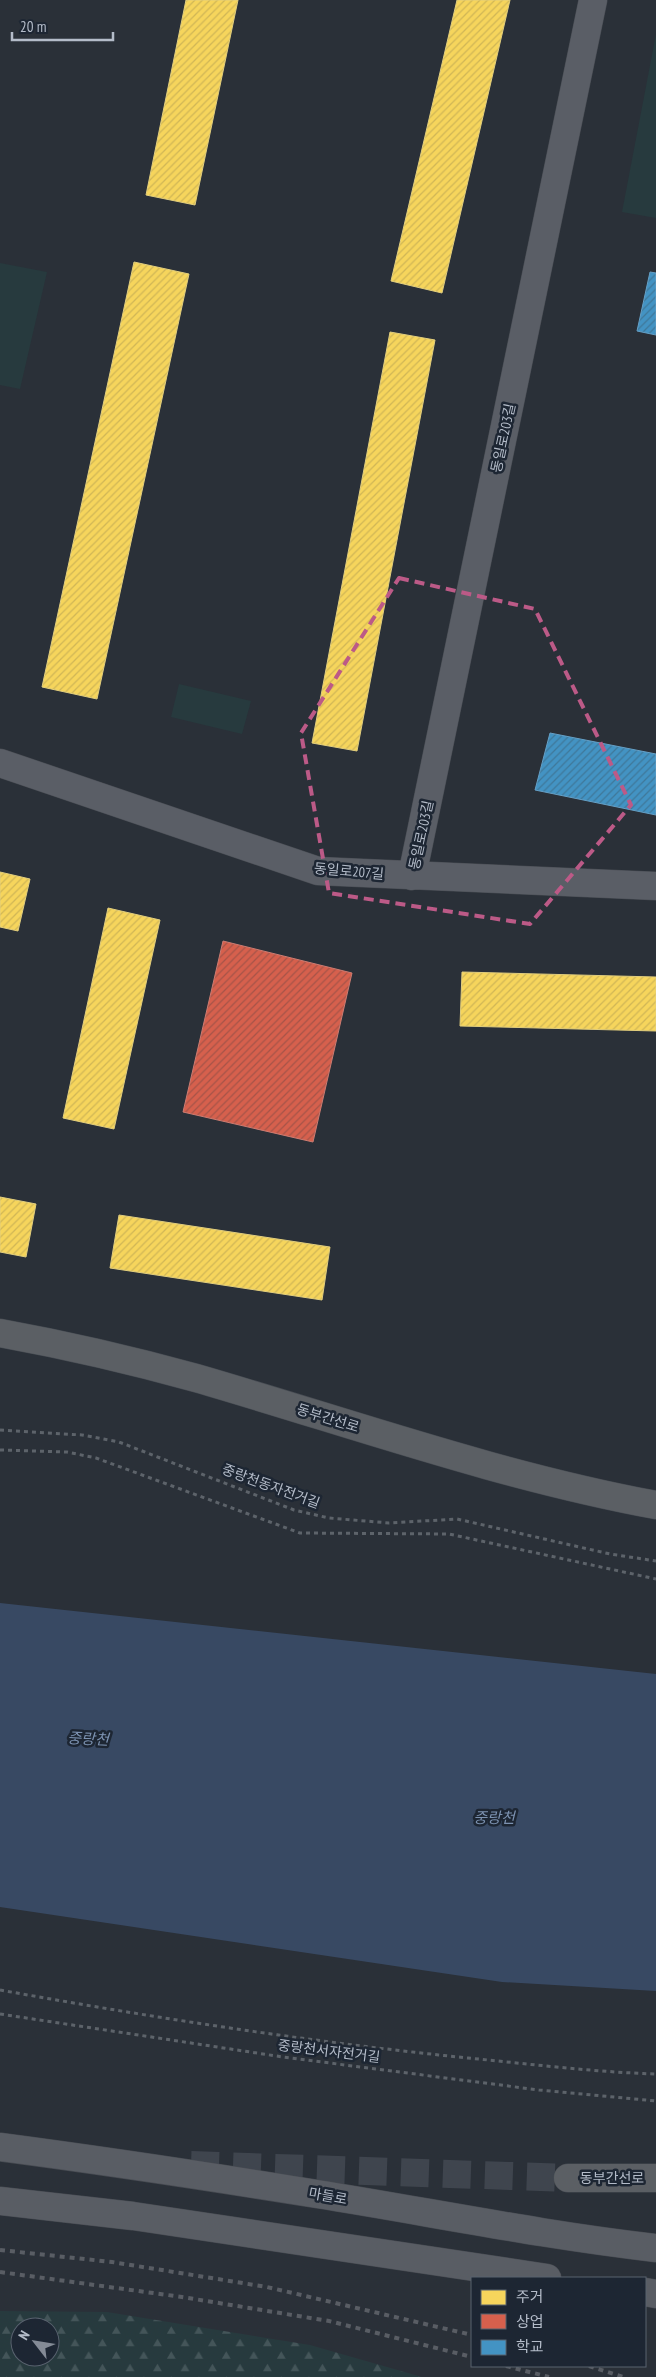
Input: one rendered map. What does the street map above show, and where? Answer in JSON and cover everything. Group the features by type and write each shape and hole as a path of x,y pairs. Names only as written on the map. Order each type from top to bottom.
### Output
{"highway":[{"name":"동부간선로","path":"0,1333 57,1344 194,1378 484,1464 592,1493 656,1505"},
{"name":"동부간선로","path":"568,2178 656,2178"}],"main road":[{"name":"마들로","path":"0,2147 153,2168 421,2213 656,2248"},
{"path":"0,2201 133,2216 540,2277"}],"street":[{"name":"동일로203길","path":"412,876 593,0"},
{"name":"동일로207길","path":"0,763 318,871 656,886"}],"path":[{"name":"중랑천동자전거길","path":"0,1430 73,1434 119,1442 294,1510 329,1518 389,1523 457,1519 610,1554 656,1561"},
{"path":"0,1450 67,1452 96,1458 300,1533 449,1534 656,1578"},
{"path":"0,1990 116,2011 372,2048 614,2073 656,2074"},
{"name":"중랑천서자전거길","path":"0,2014 283,2057 539,2090 656,2101"}],"highlighted area":[{"path":"399,578 535,609 631,805 530,924 329,893 301,733"}],"green space":[{"path":"656,34 656,218 622,212"},
{"path":"0,263 47,272 20,389 0,385"},
{"path":"179,684 251,701 242,734 171,717"},
{"path":"0,2311 107,2312 310,2345 422,2377 0,2377"}],"water":[{"name":"중랑천","path":"0,1603 656,1674 656,1991 502,1982 0,1907"}],"building: 주거":[{"path":"186,0 238,0 195,205 146,195"},
{"path":"457,0 510,0 442,293 391,281"},
{"path":"134,262 189,274 97,699 42,687"},
{"path":"390,332 435,340 357,751 312,743"},
{"path":"0,872 30,879 18,931 0,927"},
{"path":"108,908 160,920 114,1129 63,1118"},
{"path":"462,972 656,977 656,1031 460,1026"},
{"path":"0,1197 36,1204 26,1257 0,1252"},
{"path":"119,1215 330,1247 322,1300 110,1268"}],"building: 상업":[{"path":"223,941 352,973 313,1142 183,1112"}],"building: 학교":[{"path":"650,272 656,273 656,335 637,331"},
{"path":"550,733 656,754 656,815 535,790"}],"tunnel":[{"path":"191,2165 568,2178"}],"railway":[{"path":"0,2250 112,2262 267,2287 471,2335"},
{"path":"0,2272 182,2297 329,2321 471,2357"},
{"path":"510,2367 549,2377"},
{"path":"592,2367 623,2377"}]}
